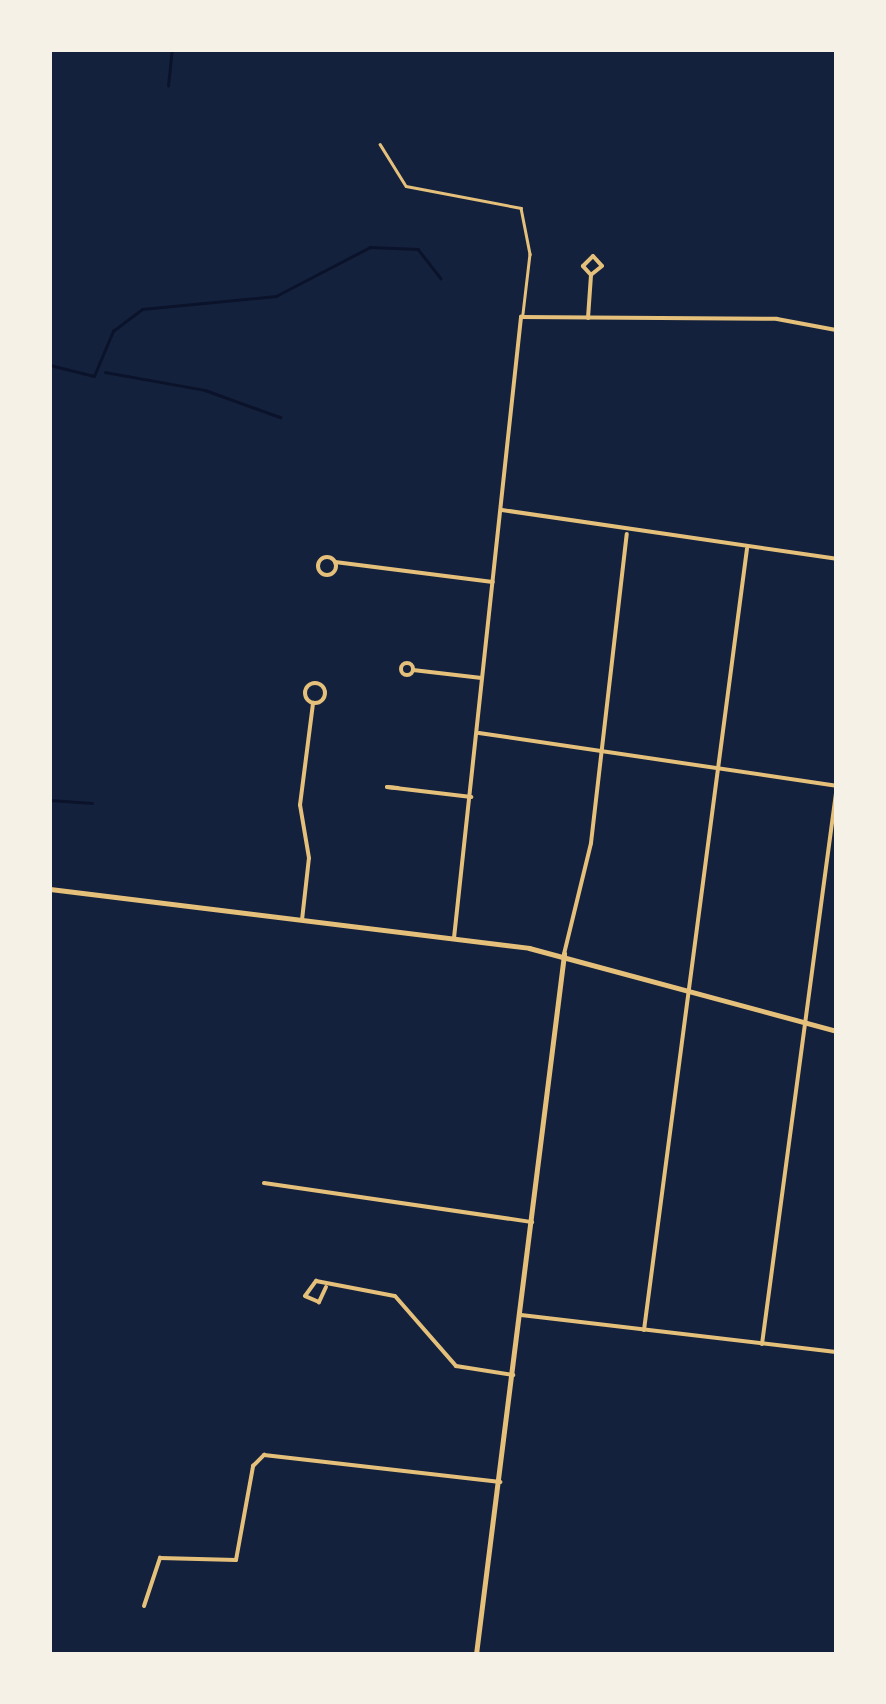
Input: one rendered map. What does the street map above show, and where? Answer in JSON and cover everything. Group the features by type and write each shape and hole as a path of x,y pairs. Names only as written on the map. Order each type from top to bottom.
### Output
{"main road":[{"path":"50,890 564,954 836,1031"},
{"path":"476,1654 564,954"}],"street":[{"path":"588,318 592,275"},
{"path":"454,938 523,314 777,319 836,330"},
{"path":"502,510 627,534 836,559"},
{"path":"564,954 601,749 627,534"},
{"path":"644,1330 686,987 720,770 747,549"},
{"path":"335,562 494,582"},
{"path":"414,670 482,678"},
{"path":"302,920 309,858 300,805 313,702"},
{"path":"479,733 836,786"},
{"path":"398,788 471,797"},
{"path":"762,1344 804,1022 833,852 836,793"},
{"path":"264,1183 532,1222"},
{"path":"326,1288 319,1302 305,1296 310,1282 404,1300 449,1361 513,1375"},
{"path":"521,1315 836,1352"},
{"path":"144,1606 160,1558 236,1560 253,1466 264,1455 500,1482"}],"lane":[{"path":"380,144 406,186 522,208 530,254 523,314"}],"waterway":[{"path":"168,86 172,50"},
{"path":"50,365 94,376 113,331 142,309 276,296 370,247 418,249 441,278"},
{"path":"105,372 205,390 280,417"},
{"path":"50,800 92,803"}]}
